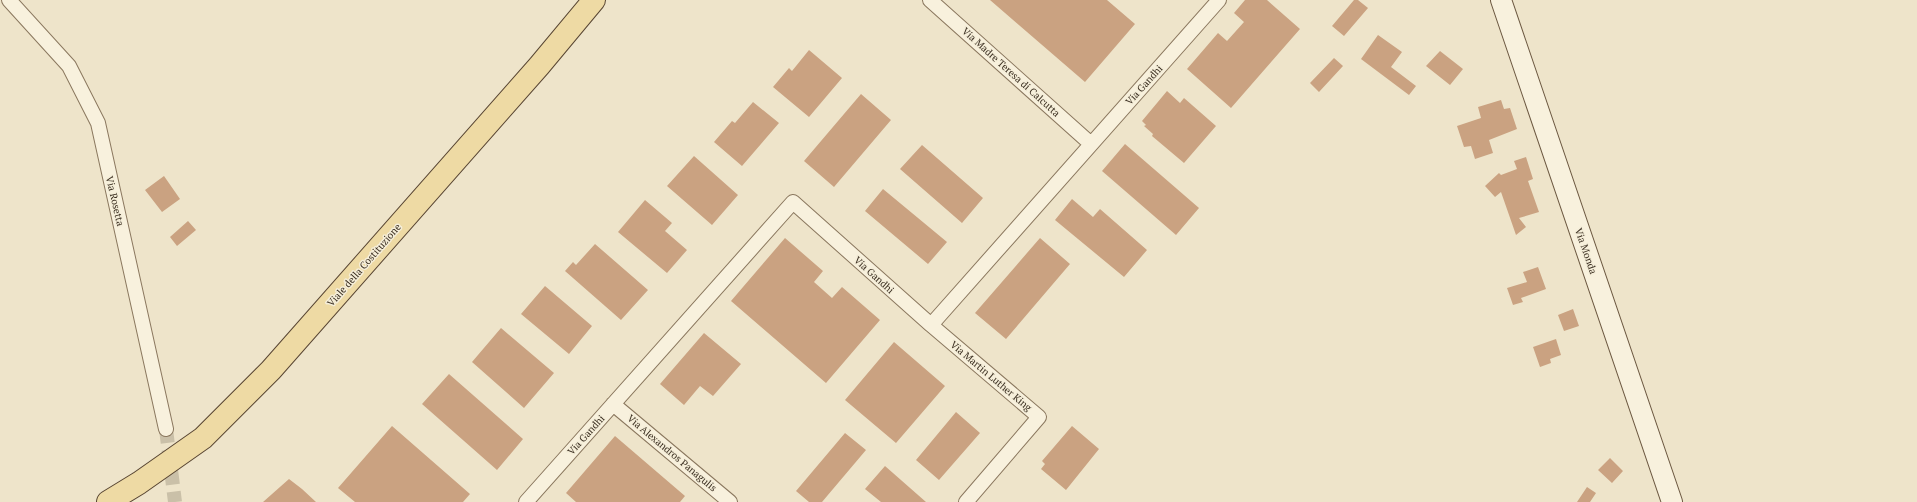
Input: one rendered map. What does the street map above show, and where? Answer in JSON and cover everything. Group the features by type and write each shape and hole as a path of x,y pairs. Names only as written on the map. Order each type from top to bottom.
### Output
{"main road":[{"name":"Viale della Costituzione","path":"108,502 139,483 203,438 271,370 529,78 594,0"},
{"name":"Via Monda","path":"1501,0 1672,502"}],"street":[{"name":"Via Rosetta","path":"8,0 69,66 98,124 166,429"},
{"name":"Via Madre Teresa di Calcutta","path":"930,0 1091,144"},
{"name":"Via Gandhi","path":"526,502 793,202 931,325 1219,0"},
{"name":"Via Martin Luther King","path":"931,325 1039,417 966,502"},
{"name":"Via Alexandros Panagulis","path":"614,404 730,502"}],"building":[{"path":"990,0 1107,0 1135,24 1085,82"},
{"path":"1245,0 1267,0 1300,29 1231,108 1187,69 1218,33 1227,41 1244,22 1234,13"},
{"path":"1354,0 1358,0 1368,8 1344,36 1332,26"},
{"path":"1378,35 1402,52 1391,67 1416,86 1409,95 1361,59"},
{"path":"809,50 842,78 809,117 773,87 789,68 792,71"},
{"path":"1440,51 1463,69 1450,85 1426,66"},
{"path":"1334,58 1343,66 1319,92 1310,83"},
{"path":"1167,91 1180,103 1184,98 1216,126 1184,163 1152,136 1153,134 1144,126 1146,125 1142,121"},
{"path":"861,94 891,120 834,187 804,161"},
{"path":"1501,100 1504,109 1510,108 1517,129 1489,140 1493,153 1475,159 1471,146 1464,147 1457,126 1481,118 1478,107"},
{"path":"753,102 779,123 742,166 714,142 732,121 735,123"},
{"path":"1125,144 1199,208 1176,235 1102,171"},
{"path":"922,145 983,198 962,223 900,169"},
{"path":"694,156 738,195 712,225 667,186"},
{"path":"1526,157 1533,179 1528,181 1539,212 1519,218 1526,227 1516,235 1501,192 1495,197 1485,186 1499,173 1501,175 1517,169 1514,161"},
{"path":"164,176 180,199 162,212 145,190"},
{"path":"883,189 947,242 928,264 865,211"},
{"path":"1072,199 1093,217 1100,209 1147,250 1124,277 1055,220"},
{"path":"645,200 672,223 665,231 687,250 667,273 618,232"},
{"path":"188,221 196,230 177,246 170,237"},
{"path":"785,238 823,271 814,282 832,298 842,287 880,320 826,383 731,301"},
{"path":"1040,238 1070,264 1006,339 975,313"},
{"path":"595,244 648,290 621,320 565,271 573,262 576,265"},
{"path":"1538,267 1546,289 1521,298 1523,302 1513,305 1507,288 1527,282 1523,272"},
{"path":"545,286 592,326 569,354 521,314"},
{"path":"1573,309 1579,326 1564,331 1558,315"},
{"path":"501,328 554,373 524,408 472,362"},
{"path":"704,333 741,364 713,396 700,386 684,405 660,384"},
{"path":"1556,339 1561,355 1550,359 1551,363 1540,367 1533,347"},
{"path":"894,342 945,386 896,443 845,400"},
{"path":"449,374 523,439 497,470 422,404"},
{"path":"956,412 980,433 939,480 916,460"},
{"path":"392,426 470,494 463,502 355,502 338,488"},
{"path":"1072,426 1099,449 1066,490 1041,469 1045,464 1042,461"},
{"path":"845,433 866,450 822,502 809,502 796,491"},
{"path":"615,436 685,496 680,502 576,502 566,493"},
{"path":"1610,458 1623,471 1612,483 1598,470"},
{"path":"885,466 926,502 881,502 865,489"},
{"path":"289,479 302,489 316,502 263,502"},
{"path":"1587,487 1596,493 1590,502 1577,502"}],"tunnel":[{"path":"166,429 175,502"}]}
